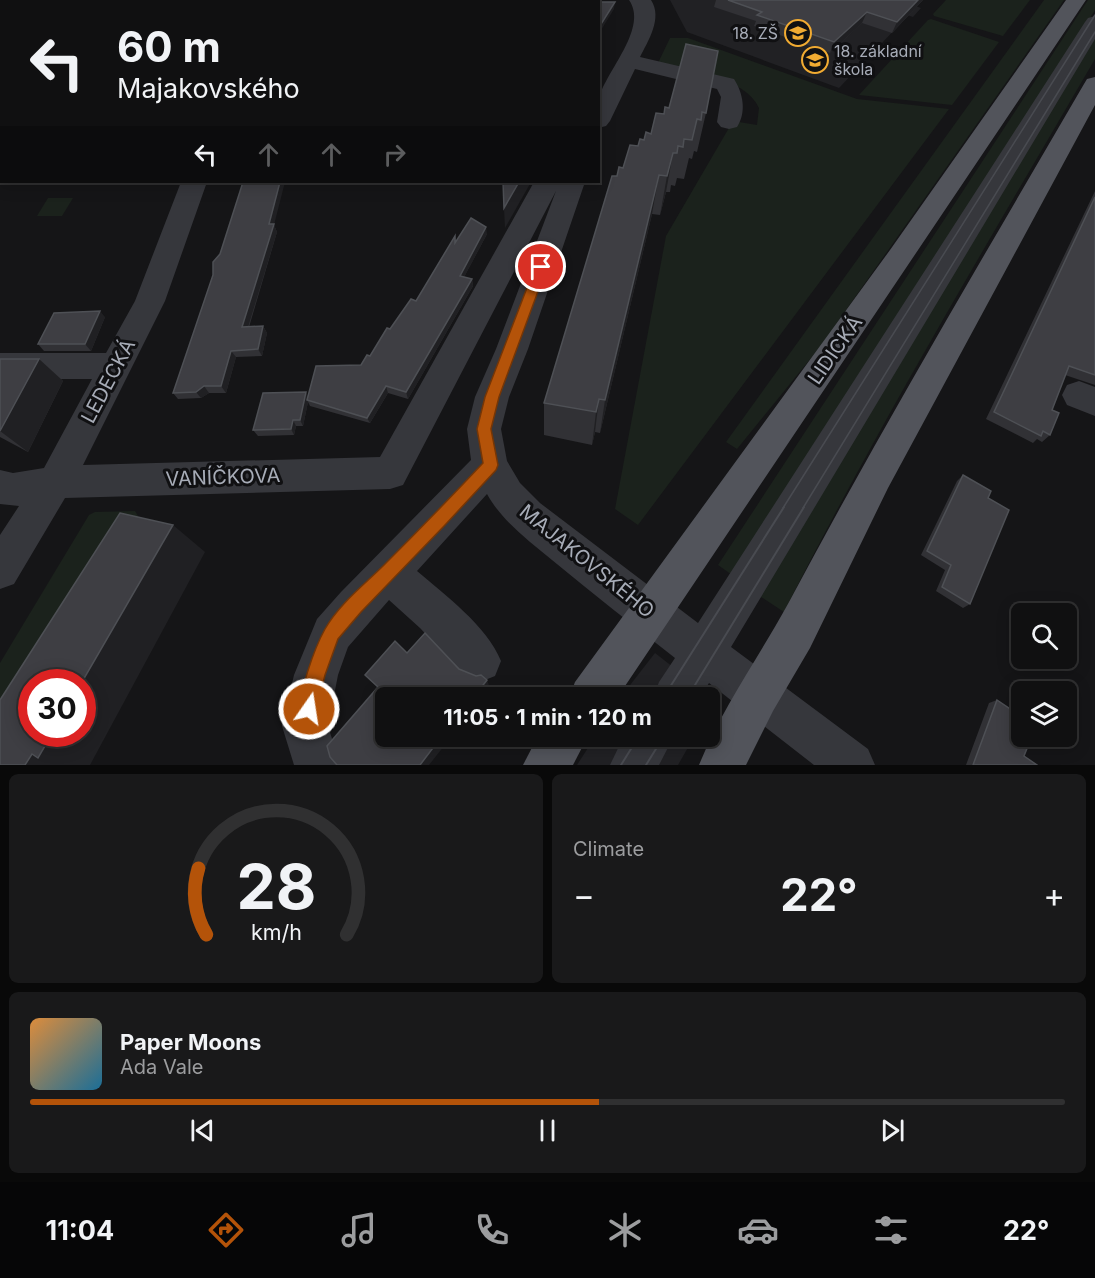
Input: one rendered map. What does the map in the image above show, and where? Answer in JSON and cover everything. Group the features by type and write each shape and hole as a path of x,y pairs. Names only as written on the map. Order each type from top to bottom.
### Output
{"main road":[{"name":"LIDICKÁ","path":"599,687 900,257 1076,0"},
{"path":"722,765 757,695 795,633 876,476 1095,84"},
{"path":"546,765 558,747"}],"street":[{"path":"600,117 645,20 645,4 639,0"},
{"path":"682,687 1095,22"},
{"path":"628,60 726,84 732,97 729,122"},
{"name":"LEDECKÁ","path":"0,570 55,482 150,301 194,183"},
{"name":"MAJAKOVSKÉHO","path":"390,473 544,186 549,183"},
{"name":"MAJAKOVSKÉHO","path":"572,183 512,349 492,397 484,429 490,465 507,495 527,515 757,695 852,765"},
{"path":"0,366 116,366"},
{"path":"316,761 305,726 316,675 332,634 355,606 490,465"},
{"name":"VANÍČKOVA","path":"0,487 13,490 55,482 390,473"},
{"path":"388,573 435,614 480,661"},
{"path":"633,765 644,747"}],"shaded area":[{"name":"18. základní škola","path":"670,0 918,0 913,5 921,8 913,17 904,14 902,22 839,88 687,32"},
{"path":"946,0 1030,0 1003,36 934,16 933,14"},
{"path":"1044,0 1064,0 820,347 737,449 726,442"},
{"path":"1088,0 1095,0 1095,10 735,577 718,565"},
{"path":"931,19 999,42 952,105 859,95 928,20"},
{"path":"670,38 688,38 857,99 949,109 638,525 615,509 666,236 733,121 757,125 759,108 752,97 729,82 658,63"},
{"path":"1095,38 1095,59 896,402 784,612 758,595"},
{"path":"48,198 73,198 62,216 37,216"},
{"path":"135,511 138,516 23,669 18,669 18,676 0,700 0,663 89,515 95,512"},
{"path":"655,653 698,687 629,687"},
{"path":"589,747 688,747 678,765 577,765"}],"building":[{"path":"728,0 918,0 897,22 867,12 834,42 757,15 762,12"},
{"path":"600,2 615,2 600,26"},
{"path":"686,44 718,51 706,113 702,112 701,120 697,119 692,140 684,139 683,147 678,146 677,153 673,153 667,176 659,175 605,400 599,399 596,412 544,403 612,176 617,176 619,167 623,168 630,145 638,146 640,139 644,140 646,132 651,134 656,113 664,114 665,107 669,108"},
{"path":"243,183 280,183 269,224 274,224 242,327 263,326 258,349 231,351 221,386 204,386 196,392 173,393 213,275 213,262 220,254"},
{"path":"503,183 518,183 504,208"},
{"path":"1095,197 1095,375 1069,366 1052,410 1059,413 1050,435 1043,431 1041,436 994,412"},
{"path":"471,218 486,227 460,276 472,279 406,392 386,386 367,418 307,400 316,366 361,365 367,355 370,356 387,328 390,329 411,299 416,301 455,236 455,243"},
{"path":"100,311 85,344 38,344 54,313"},
{"path":"0,359 39,359 0,431"},
{"path":"306,392 300,420 293,420 291,429 253,430 263,393"},
{"path":"963,475 991,491 988,498 1009,510 970,604 942,587 951,565 927,551"},
{"path":"120,513 173,525 90,669 20,669"},
{"path":"425,633 459,669 476,676 481,675 487,680 482,687 378,687 365,675 395,641 407,653"},
{"path":"18,672 18,747 44,747 38,758 32,754 25,765 0,765 0,700"},
{"path":"375,690 375,747 434,747 420,765 337,765 330,757 327,746"},
{"path":"997,700 1011,710 1011,747 1028,747 1024,756 1037,765 973,765"}],"tram line":[{"path":"783,508 1095,15"},
{"path":"803,508 1095,32"},
{"path":"670,687 784,507"},
{"path":"694,687 804,507"},
{"path":"621,765 632,747"},
{"path":"646,765 657,747"}],"place":[{"name":"18. ZŠ","path":"798,33"},
{"name":"18. základní škola","path":"815,60"}],"route":[{"path":"309,709 316,675 332,634 355,606 440,520 490,465 484,429 492,397 541,267"}]}
